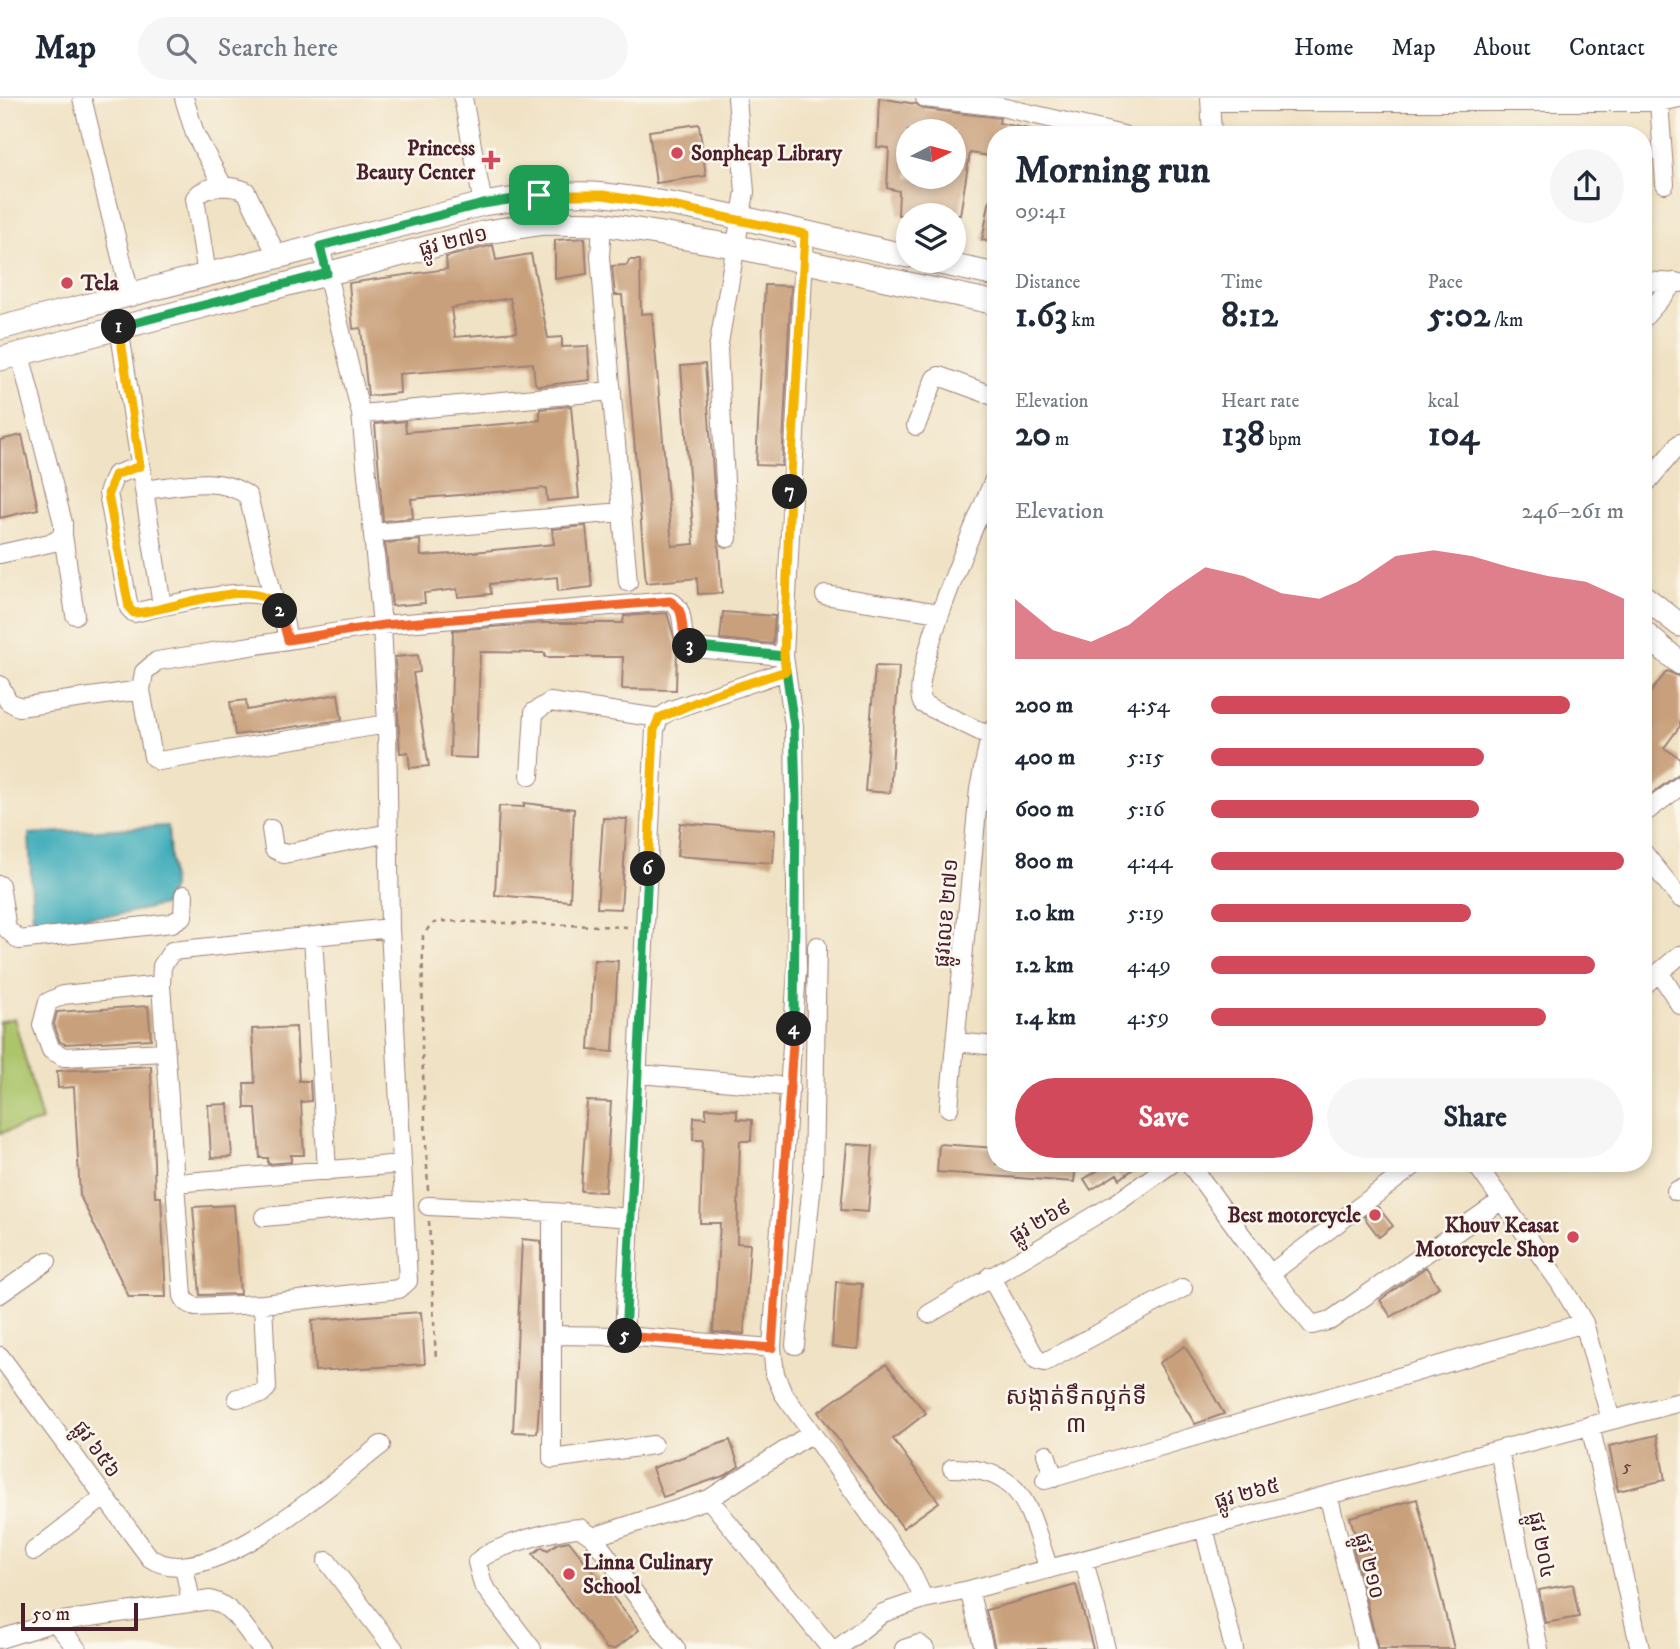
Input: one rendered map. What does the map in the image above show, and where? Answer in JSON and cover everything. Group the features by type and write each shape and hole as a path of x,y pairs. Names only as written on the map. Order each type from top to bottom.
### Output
{"main road":[{"name":"ផ្លូវ ២៧១","path":"0,328 483,204 539,195 603,195 740,220 896,253"},
{"name":"ផ្លូវ ២៧១","path":"10,357 487,232 544,223 602,223 733,246 987,301"},
{"path":"966,269 987,273"},
{"path":"1652,603 1680,625"},
{"path":"1652,640 1680,663"}],"street":[{"path":"82,98 130,294"},
{"path":"184,98 195,134 223,186"},
{"path":"463,98 483,204"},
{"path":"728,538 718,349 733,246 745,192 737,98"},
{"path":"925,98 970,100 1084,126"},
{"path":"1212,126 1211,100 1660,102 1680,98"},
{"path":"1660,102 1665,184"},
{"path":"207,275 195,198 198,193 223,186 246,191 277,256"},
{"path":"602,223 600,257 628,582"},
{"path":"805,234 785,664 794,726 797,970 786,1173 772,1348 775,1374 783,1393 910,1570 925,1599"},
{"path":"320,246 361,414 383,625 390,928 408,1281 399,1289 263,1304 209,1308 186,1303 183,1296 160,985 163,966 172,951 390,928"},
{"path":"1652,282 1678,283"},
{"path":"1652,310 1678,283"},
{"path":"119,327 162,606"},
{"path":"10,357 63,523 75,615"},
{"path":"916,426 935,378 939,376 987,394"},
{"path":"361,414 612,391"},
{"path":"1652,476 1680,443"},
{"path":"140,466 115,475 108,494 129,608 134,613 141,613 162,606 254,592 274,600"},
{"path":"144,490 214,482 234,485 248,496 274,600 282,613 288,640"},
{"path":"987,497 939,613 918,691 919,700 987,730"},
{"path":"373,533 622,512"},
{"path":"0,554 54,542 63,535"},
{"path":"825,596 939,613"},
{"path":"387,724 159,761 153,757 141,690 144,672 157,660 383,625 670,601 681,611 685,641 693,648 785,664"},
{"path":"530,776 534,712 540,705 550,702 659,718 785,664"},
{"path":"0,685 8,701 19,707"},
{"path":"0,716 19,707 141,690"},
{"path":"624,1336 654,730 659,718"},
{"name":"ផ្លូវលេខ ២៧១","path":"949,1108 979,789 987,759"},
{"path":"1652,807 1680,786"},
{"path":"271,829 274,849 284,854 389,834"},
{"path":"1652,863 1680,898"},
{"path":"0,886 6,929 19,940 172,923 183,916 184,895"},
{"path":"313,937 327,1171"},
{"path":"795,1345 813,1174 817,946"},
{"path":"1652,979 1680,955"},
{"path":"1660,973 1680,1005"},
{"path":"160,985 63,995 48,1002 42,1025 51,1050 64,1057 165,1052"},
{"path":"956,1042 987,1045"},
{"path":"639,1074 791,1087"},
{"path":"175,1183 402,1164"},
{"name":"ផ្លូវ ២៦៩","path":"929,1314 1118,1202 1160,1172"},
{"path":"1196,1172 1301,1316 1312,1325 1331,1320 1502,1200"},
{"path":"1270,1274 1405,1172"},
{"path":"1482,1172 1584,1323 1611,1420"},
{"path":"786,1173 813,1174"},
{"path":"264,1217 403,1204"},
{"path":"428,1206 631,1219"},
{"path":"552,1212 552,1459 653,1445"},
{"path":"0,1294 47,1261"},
{"path":"990,1276 1037,1360 1045,1362 1183,1288"},
{"path":"237,1398 261,1394 267,1388 263,1304"},
{"path":"1046,1454 1049,1479 1584,1323"},
{"path":"553,1335 624,1336 772,1348"},
{"name":"ផ្លូវ ៦៥៦","path":"0,1356 150,1558 160,1565 184,1567"},
{"name":"ផ្លូវ ២៦៥","path":"837,1649 883,1613 925,1599 1084,1560 1680,1402"},
{"path":"1590,1425 1640,1649"},
{"path":"593,1537 709,1499 812,1433"},
{"path":"191,1601 184,1567 230,1551 289,1517 381,1445"},
{"name":"ផ្លូវ ២០៤","path":"1499,1450 1539,1649"},
{"path":"952,1468 978,1468 994,1474 1022,1495 1049,1569"},
{"name":"ផ្លូវ ២១០","path":"1328,1495 1367,1649"},
{"path":"34,1551 104,1497"},
{"path":"709,1499 831,1649"},
{"path":"532,1649 483,1585 477,1562 484,1555 570,1528 580,1528 593,1537 676,1649"},
{"path":"1204,1528 1234,1649"},
{"path":"1084,1560 1106,1649"},
{"path":"327,1561 394,1649"},
{"path":"969,1590 984,1649"},
{"path":"0,1639 55,1622 209,1600 223,1603 261,1649"},
{"path":"55,1622 77,1649"},
{"path":"904,1649 919,1644 925,1649"}],"path":[{"path":"436,1361 422,1049 424,936 431,924 442,921 645,928"}],"green space":[{"path":"14,1018 42,1121 0,1133 0,1022"}],"water":[{"path":"168,826 172,888 164,905 117,915 33,919 29,834"}],"building":[{"path":"879,98 916,104 924,109 1000,118 999,123 1014,126 987,126 987,156 970,153 966,178 966,119 896,119 896,189 964,189 962,203 898,203 899,191 887,188 889,148 877,147"},
{"name":"Sonpheap Library","path":"699,124 706,176 656,183 649,131"},
{"path":"987,214 987,241 982,240"},
{"path":"585,238 587,274 555,279 555,240"},
{"path":"493,245 496,260 531,254 548,338 562,337 562,347 588,346 590,380 538,386 535,383 533,363 399,374 400,393 368,396 361,328 353,329 349,283 447,269 446,257","holes":["510,298 517,332 455,337 451,308"]},
{"path":"629,260 640,260 641,314 652,313 672,546 694,544 681,366 705,364 722,593 698,594 697,578 646,583 622,295 615,295 612,266 627,265"},
{"path":"765,285 791,286 782,466 756,465"},
{"path":"571,406 579,498 547,501 546,488 411,499 413,518 383,521 375,424 405,421 406,432 515,423 540,420 540,409"},
{"path":"22,435 38,509 0,518 0,440"},
{"path":"586,526 592,587 558,591 557,577 490,584 491,594 458,597 457,589 424,593 425,603 392,606 385,543 420,540 421,556 454,554 554,544 552,529"},
{"path":"723,612 775,616 773,644 720,639"},
{"path":"667,613 677,648 676,690 622,689 623,657 545,657 545,653 480,652 477,758 450,757 453,630 544,623 623,623 624,616"},
{"path":"418,655 420,672 413,673 429,766 410,768 408,752 400,753 395,657"},
{"path":"875,666 899,667 890,793 865,791"},
{"path":"1667,671 1680,677 1680,726 1664,748 1680,758 1680,773 1652,793 1652,690"},
{"path":"338,694 342,720 235,735 230,702 246,700 247,710"},
{"path":"524,803 574,809 570,901 495,895 499,806 524,807"},
{"path":"603,818 627,819 621,909 597,908"},
{"path":"680,823 775,830 773,863 677,856"},
{"path":"594,960 618,961 613,1052 589,1050"},
{"path":"148,1006 151,1039 65,1044 60,1042 54,1024 57,1012"},
{"path":"296,1027 299,1081 310,1081 311,1101 301,1102 304,1155 291,1155 291,1162 268,1164 268,1158 260,1158 256,1108 245,1108 244,1083 255,1083 252,1029"},
{"path":"151,1066 155,1197 161,1197 166,1297 129,1297 80,1196 74,1087 58,1088 57,1071"},
{"path":"587,1101 611,1102 605,1192 581,1191"},
{"path":"228,1104 232,1157 211,1158 208,1105"},
{"path":"706,1108 737,1110 737,1119 752,1120 751,1141 740,1141 737,1243 750,1244 744,1334 713,1332 720,1223 700,1223 703,1140 693,1140 694,1117 706,1118"},
{"path":"847,1144 873,1146 868,1212 841,1210"},
{"path":"939,1144 987,1147 987,1172 1075,1172 1074,1182 937,1172"},
{"path":"1096,1172 1129,1172 1120,1179 1117,1174 1091,1190 1084,1179"},
{"path":"234,1205 240,1294 200,1295 193,1207"},
{"path":"1378,1207 1393,1226 1379,1237 1364,1217"},
{"path":"522,1239 541,1241 541,1378 537,1433 513,1432"},
{"path":"1426,1267 1439,1287 1391,1317 1380,1300"},
{"path":"836,1282 862,1284 858,1349 832,1347"},
{"path":"421,1312 425,1364 315,1371 312,1320"},
{"path":"1185,1346 1224,1414 1195,1424 1159,1363"},
{"path":"886,1364 926,1413 893,1439 939,1502 903,1528 818,1412"},
{"path":"1657,1435 1665,1480 1618,1491 1609,1446"},
{"path":"730,1440 739,1466 726,1475 663,1497 652,1468"},
{"path":"1417,1499 1454,1649 1378,1649 1351,1539 1356,1538 1350,1517"},
{"path":"569,1541 639,1630 615,1649 607,1649 533,1554 542,1547 548,1550 558,1543"},
{"path":"1573,1584 1579,1617 1545,1623 1539,1590"},
{"path":"1076,1585 1093,1649 995,1649 986,1610"}],"place":[{"name":"Sonpheap Library","path":"677,153"},
{"name":"Princess Beauty Center","path":"491,160"},
{"name":"Tela","path":"67,283"},
{"name":"Best motorcycle","path":"1375,1215"},
{"name":"Khouv Keasat Motorcycle Shop","path":"1573,1237"},
{"name":"Linna Culinary School","path":"569,1574"}],"district":[{"name":"សង្កាត់ទឹកល្អក់ទី ៣","path":"1076,1410"}],"route":[{"path":"539,195 483,204 320,246 327,273 119,327 140,466 115,475 110,481 108,494 129,608 134,613 141,613 162,606 254,592 274,600 282,613 288,640 383,625 670,601 677,604 681,611 685,641 693,648 784,656 794,726 794,898 797,970 786,1173 772,1348 624,1336 654,730 659,718 671,710 786,671 784,656 788,554 800,284 805,234 672,206 603,195 539,195"}]}
